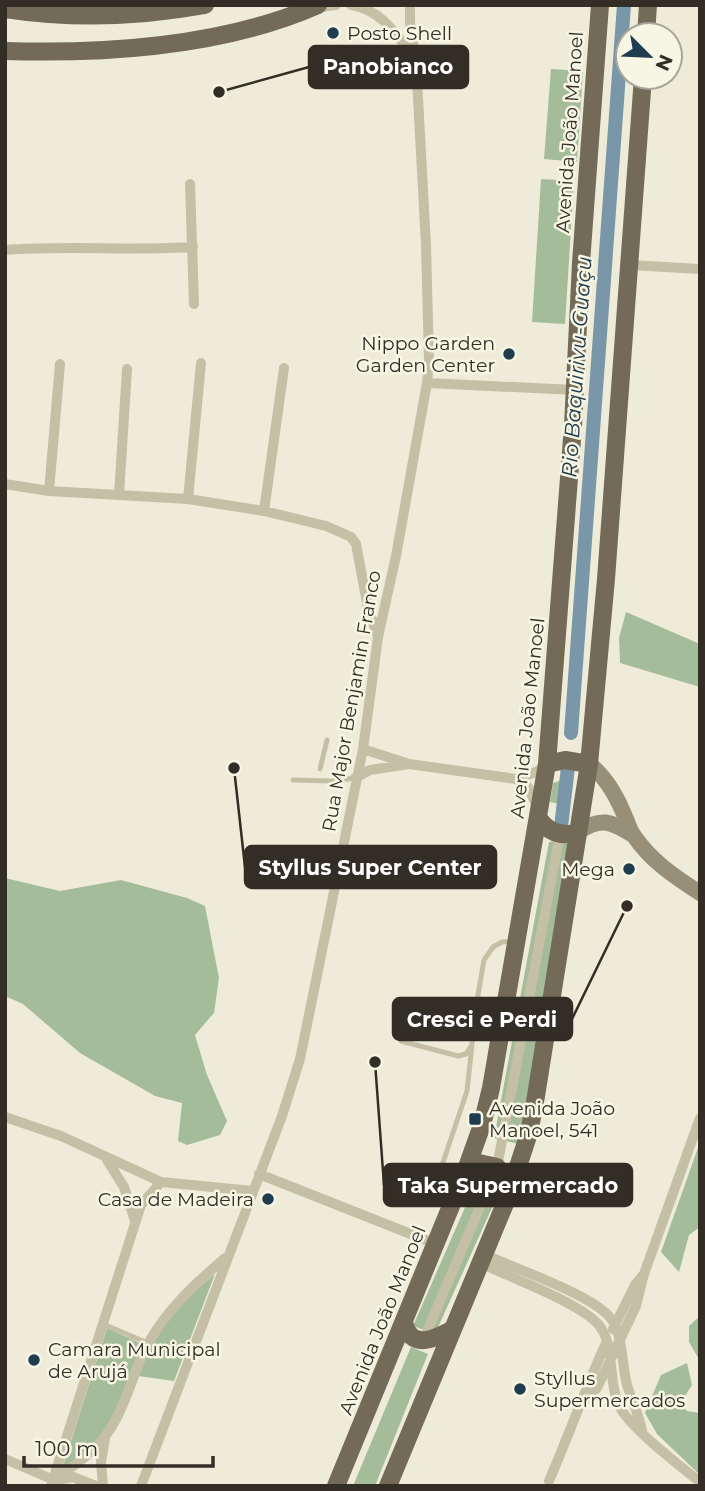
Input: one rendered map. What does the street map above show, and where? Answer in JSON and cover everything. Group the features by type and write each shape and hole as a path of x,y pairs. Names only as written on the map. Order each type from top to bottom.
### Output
{"main road":[{"path":"5,9 116,14 205,5"},
{"name":"Avenida João Manoel","path":"336,1486 467,1167 488,1101 539,819 547,764 600,5"},
{"path":"5,51 91,51 169,43 233,31 314,7"},
{"path":"388,1486 509,1194 529,1133 536,1096 589,764 603,617 642,91"},
{"path":"547,764 572,760 589,764"},
{"path":"539,819 548,829 560,834 578,832"},
{"path":"467,1167 479,1163 497,1167 506,1178 509,1194"},
{"path":"404,1322 408,1332 423,1340 436,1339 453,1329"}],"street":[{"path":"314,7 337,5"},
{"path":"351,5 379,15 416,61"},
{"name":"Rua Major Benjamin Franco","path":"141,1486 282,1116 300,1059 363,749 378,636 396,556 429,360 426,245 416,61 410,5"},
{"path":"190,184 194,304"},
{"path":"5,250 47,246 141,250 193,247"},
{"path":"630,265 700,269"},
{"path":"188,499 201,363"},
{"path":"49,491 60,364"},
{"path":"264,511 284,368"},
{"path":"119,495 127,369"},
{"path":"427,383 575,390"},
{"path":"5,484 49,491 188,499 264,511 326,526 351,537 360,554 369,608 378,636"},
{"path":"363,749 409,764 516,779 528,787 539,819"},
{"path":"355,778 370,770 409,764"},
{"path":"516,779 536,772 547,764"},
{"path":"589,764 600,772 608,784 633,835"},
{"path":"578,832 601,821 616,825 633,835 668,872 700,893"},
{"path":"423,1340 497,1167 560,834"},
{"path":"5,1117 61,1136 160,1182 253,1191"},
{"path":"582,1403 592,1393 609,1365 636,1306 644,1274 700,1118"},
{"path":"103,1155 124,1187 135,1222"},
{"path":"259,1174 436,1244"},
{"path":"52,1483 141,1205 160,1182"},
{"path":"52,1483 89,1455 107,1433 116,1421 148,1343 187,1291 227,1256"},
{"path":"482,1259 572,1293 607,1314 615,1325 624,1372 642,1431"},
{"path":"482,1259 596,1322 607,1340 617,1401 629,1421 700,1482"},
{"path":"550,1481 607,1340 635,1285 644,1274"},
{"path":"592,1393 604,1394 617,1401"},
{"path":"103,1486 101,1462 107,1433"},
{"path":"5,1459 52,1483 73,1477 96,1486"}],"lane":[{"path":"320,769 327,740"},
{"path":"293,780 332,781 355,778"},
{"path":"430,1201 467,1091 473,1024 484,960 493,947 502,942 517,941"},
{"path":"401,1041 458,1056 466,1054 472,1045"},
{"path":"103,1324 148,1343"}],"green space":[{"path":"551,69 583,71 577,162 544,159"},
{"path":"541,179 574,181 565,324 532,322"},
{"path":"626,612 700,644 700,687 620,663 619,638"},
{"path":"562,780 569,785 566,805 550,802 553,783"},
{"path":"562,840 571,847 552,975 518,1144 494,1138 549,842"},
{"path":"5,878 60,891 121,880 187,898 205,906 219,978 214,1013 195,1035 207,1075 227,1121 220,1135 187,1145 178,1141 182,1103 155,1096 80,1053 23,1004 5,996"},
{"path":"700,1142 700,1227 689,1235 679,1272 661,1252"},
{"path":"477,1180 500,1190 435,1334 413,1326"},
{"path":"215,1274 174,1381 138,1376 149,1348 178,1305"},
{"path":"700,1316 700,1361 689,1342 689,1326"},
{"path":"107,1328 142,1344 119,1402 104,1430 85,1453 62,1469"},
{"path":"411,1347 428,1354 375,1486 353,1486"},
{"path":"687,1363 692,1385 680,1404 687,1411 700,1413 700,1475 657,1434 645,1413 661,1375"}],"waterway":[{"name":"Rio Baquirivu-Guaçu","path":"571,733 624,5"},
{"name":"Rio Baquirivu-Guaçu","path":"561,827 568,767"}],"place":[{"name":"Posto Shell","path":"333,33"},
{"name":"Panobianco","path":"219,92"},
{"name":"Nippo Garden Garden Center","path":"509,354"},
{"name":"Styllus Super Center","path":"234,768"},
{"name":"Mega","path":"629,869"},
{"name":"Cresci e Perdi","path":"627,906"},
{"name":"Taka Supermercado","path":"375,1062"},
{"name":"Avenida João Manoel, 541","path":"475,1119"},
{"name":"Casa de Madeira","path":"268,1199"},
{"name":"Camara Municipal de Arujá","path":"34,1360"},
{"name":"Styllus Supermercados","path":"520,1389"}]}
